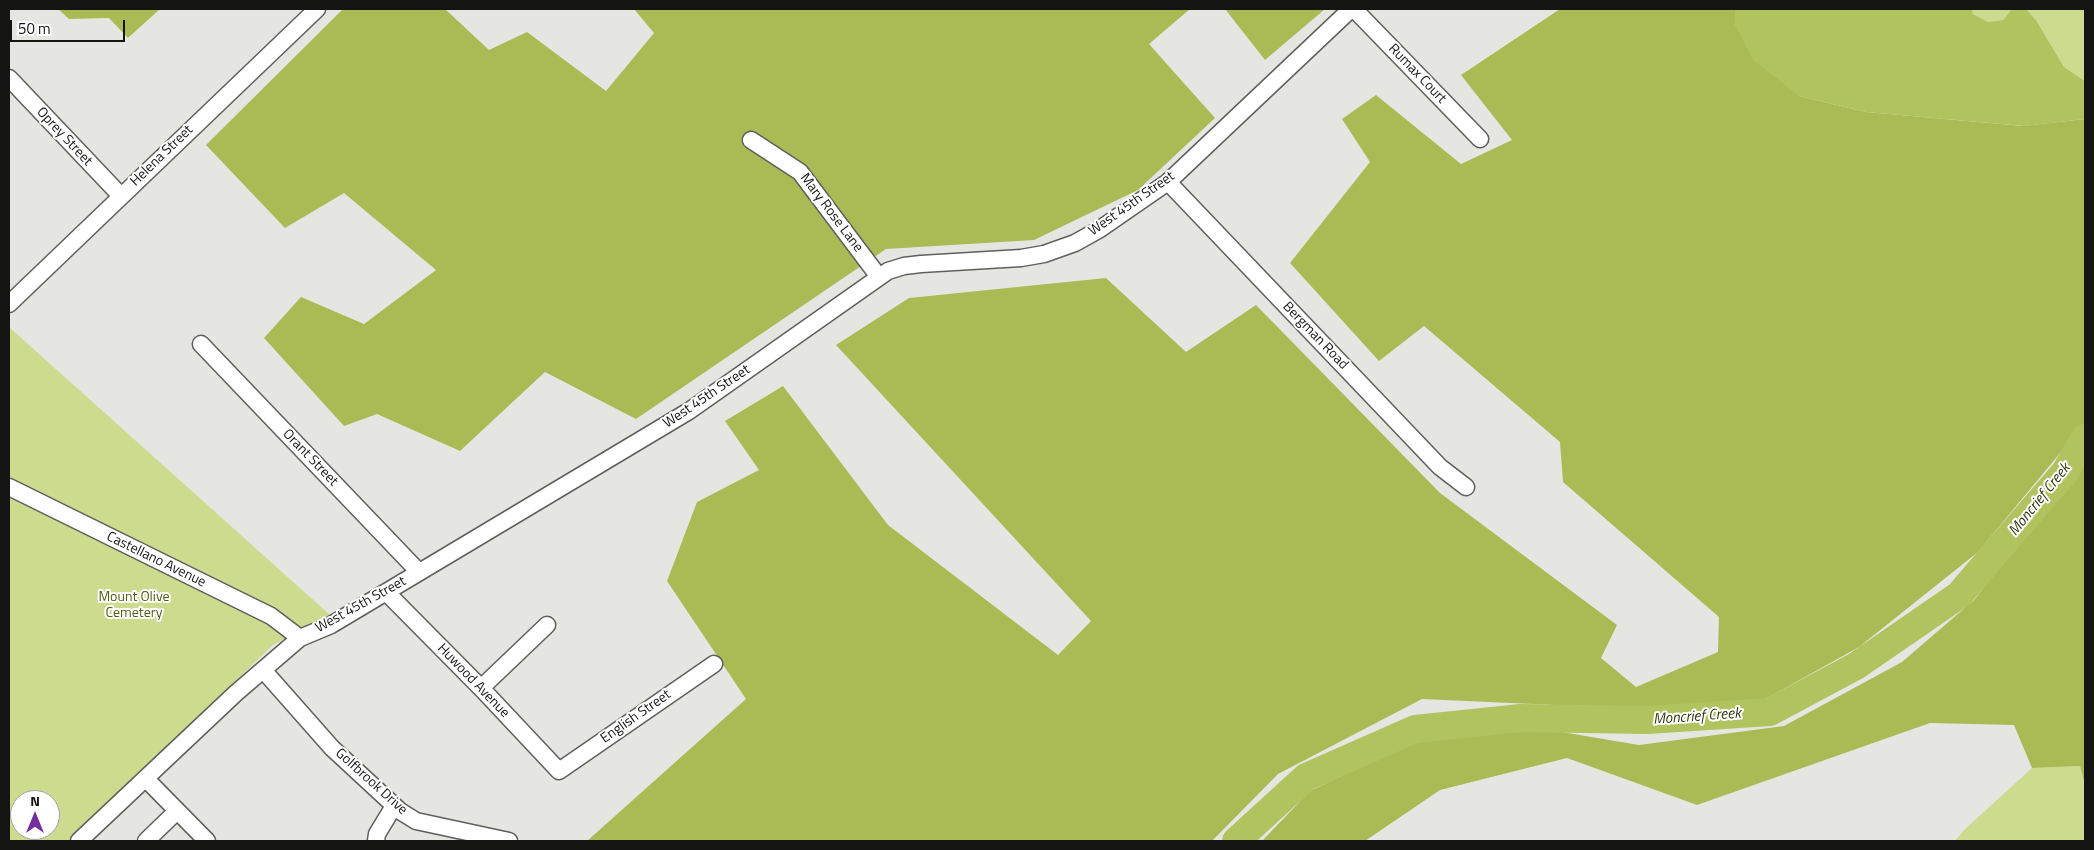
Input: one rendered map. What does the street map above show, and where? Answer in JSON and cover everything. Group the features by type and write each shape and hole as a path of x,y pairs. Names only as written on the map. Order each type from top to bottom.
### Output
{"street":[{"name":"Helena Street","path":"9,304 316,9"},
{"name":"Rumax Court","path":"1353,9 1480,139"},
{"name":"West 45th Street","path":"79,841 236,693 300,638 331,624 386,592 689,411 879,277 904,266 1021,258 1044,254 1075,243 1100,229 1168,182 1353,9"},
{"name":"Oprey Street","path":"9,78 121,196"},
{"name":"Mary Rose Lane","path":"750,140 800,172 879,277"},
{"name":"Bergman Road","path":"1168,182 1440,467 1466,487"},
{"name":"Orant Street","path":"201,344 419,572"},
{"name":"Castellano Avenue","path":"9,487 271,616 300,638"},
{"name":"Huwood Avenue","path":"386,592 481,688 559,771"},
{"path":"481,688 547,625"},
{"name":"English Street","path":"559,771 714,664"},
{"name":"Golfbrook Drive","path":"264,670 332,748 394,806 416,821 503,840"},
{"path":"146,779 207,841"},
{"path":"376,841 377,834 394,806"},
{"path":"146,841 177,811"}],"green space":[{"path":"1972,9 2012,9 2003,20 1988,22 1973,14"},
{"path":"2026,9 2085,9 2085,81 2064,67 2036,20"},
{"name":"Mount Olive Cemetery","path":"9,327 330,615 273,645 149,763 159,774 85,841 9,841"},
{"path":"2080,766 2085,785 2085,841 1955,841 1964,830 2032,768"}],"shaded area":[{"path":"58,9 160,9 128,38 109,18 69,19"},
{"path":"343,9 445,9 489,50 527,32 606,91 654,33 634,9 1190,9 1149,44 1215,118 1138,190 1034,240 886,249 636,419 545,372 460,451 377,414 344,426 264,338 301,297 364,324 436,270 344,193 285,228 206,145"},
{"path":"1225,9 1325,9 1265,60"},
{"path":"1560,9 1735,9 1735,24 1799,96 1866,112 2023,126 2085,119 2085,423 1978,552 1859,647 1760,702 1622,708 1422,699 1278,774 1212,841 587,841 746,699 667,581 697,502 759,470 725,421 783,386 888,525 1058,655 1091,621 836,345 909,298 1106,278 1186,352 1256,305 1440,493 1617,625 1601,658 1636,687 1718,652 1719,617 1563,482 1560,442 1424,326 1379,361 1290,263 1370,162 1342,119 1376,95 1461,164 1512,140 1461,75"},
{"path":"1735,9 1972,9 1973,14 1988,22 2003,20 2012,9 2026,9 2036,20 2064,67 2085,81 2085,119 2024,126 1866,112 1799,96 1753,60 1735,24"},
{"path":"2085,460 2085,785 2080,766 2032,768 2014,725 1930,723 1697,805 1567,758 1440,790 1365,841 1262,841 1310,791 1420,739 1544,729 1639,745 1784,726 1902,662 1974,600"}],"waterway":[{"name":"Moncrief Creek","path":"1236,841 1306,777 1415,729 1521,718 1647,720 1770,712 1856,666 1959,595 2065,472 2085,438"}]}
